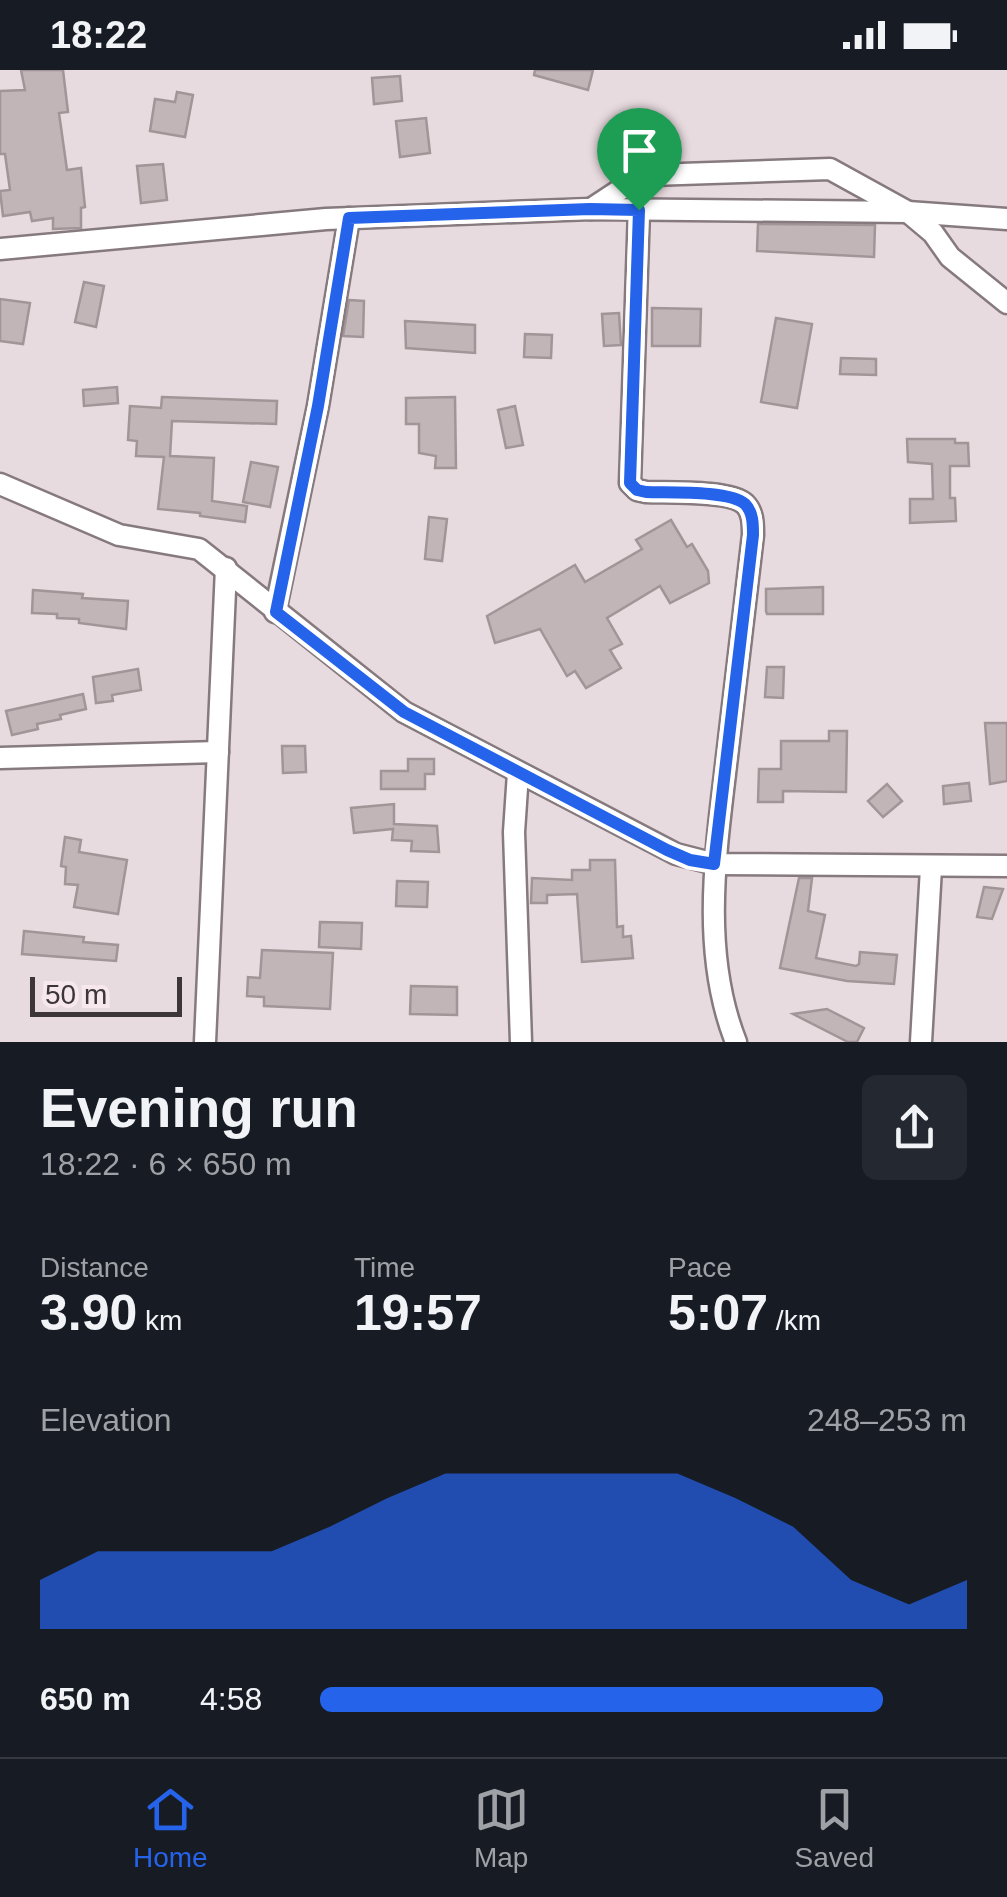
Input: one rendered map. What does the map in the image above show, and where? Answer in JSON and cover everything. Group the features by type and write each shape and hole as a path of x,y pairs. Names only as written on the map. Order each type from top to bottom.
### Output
{"street":[{"path":"590,209 635,180 651,175 818,167 844,176 908,212 933,232 950,257 1007,303"},
{"path":"0,249 349,218 590,209 908,212 1007,219"},
{"path":"639,210 630,483 646,492 731,496 748,506 752,518 714,864 716,972 724,1011 736,1042"},
{"path":"276,612 318,406 349,218"},
{"path":"0,484 119,535 199,548 404,712 690,860 714,864 1007,866"},
{"path":"206,1042 226,568"},
{"path":"0,758 218,752"},
{"path":"518,773 514,832 522,1042"},
{"path":"922,1042 931,868"}],"building":[{"path":"21,70 63,70 68,112 59,113 67,170 81,168 85,207 81,208 81,228 53,229 53,218 32,221 30,212 3,216 0,191 10,190 5,154 0,154 0,91 25,90"},
{"path":"535,70 593,70 588,90 534,75"},
{"path":"400,76 402,101 374,104 372,78"},
{"path":"177,92 193,95 185,137 150,131 155,99 175,102"},
{"path":"426,118 430,153 400,157 396,121"},
{"path":"163,164 167,200 141,203 137,166"},
{"path":"758,224 875,225 874,257 757,251"},
{"path":"84,282 104,286 96,327 75,322"},
{"path":"0,299 30,303 23,344 0,341"},
{"path":"349,300 364,301 363,337 343,336"},
{"path":"652,308 701,309 700,346 652,346"},
{"path":"619,313 621,345 604,346 602,314"},
{"path":"776,318 812,324 797,408 761,402"},
{"path":"405,321 475,325 475,353 406,348"},
{"path":"525,334 552,335 551,358 524,357"},
{"path":"841,358 876,359 876,375 840,374"},
{"path":"117,387 118,403 84,406 83,390"},
{"path":"162,397 277,401 276,424 172,421 170,456 214,458 212,501 247,506 245,522 158,509 164,457 136,456 137,441 128,440 130,406 161,408"},
{"path":"455,397 456,468 435,468 436,456 419,453 419,424 406,424 406,398"},
{"path":"515,406 523,445 506,448 498,410"},
{"path":"907,439 955,439 955,443 968,443 969,466 950,466 950,498 955,498 956,521 910,523 910,499 933,499 932,464 908,462"},
{"path":"251,462 278,467 270,507 243,502"},
{"path":"429,517 447,519 442,561 425,559"},
{"path":"671,520 687,547 692,544 708,571 709,583 670,603 660,586 607,618 622,644 610,650 621,668 586,688 575,671 567,676 540,629 495,643 487,616 575,565 585,582 642,549 636,540"},
{"path":"823,587 823,614 767,614 766,589"},
{"path":"33,590 128,601 126,629 79,623 79,619 57,618 57,614 32,613"},
{"path":"767,667 784,667 783,698 765,697"},
{"path":"138,669 141,690 112,695 113,701 96,703 93,677"},
{"path":"83,694 86,709 12,735 6,711"},
{"path":"985,723 1007,723 1007,781 990,784"},
{"path":"829,731 847,731 846,792 783,791 783,802 758,802 759,769 781,769 781,741 829,741"},
{"path":"282,746 305,746 306,772 283,773"},
{"path":"408,759 434,759 434,774 425,774 425,789 381,789 381,771 408,771"},
{"path":"969,783 971,801 944,804 943,786"},
{"path":"887,784 902,801 883,817 868,801"},
{"path":"394,804 394,824 437,826 439,852 411,851 412,841 392,840 393,829 354,833 351,808"},
{"path":"65,837 81,840 79,852 127,860 118,914 74,907 78,885 65,884 66,867 61,866"},
{"path":"590,860 615,860 617,927 623,926 623,937 631,936 633,958 582,962 577,894 547,895 547,903 531,903 532,878 572,880 572,870 590,870"},
{"path":"799,878 812,878 808,911 825,915 816,958 856,966 860,952 897,955 894,984 847,981 780,968"},
{"path":"397,881 428,882 427,907 396,906"},
{"path":"984,887 1003,889 992,919 977,917"},
{"path":"320,922 362,923 361,949 319,947"},
{"path":"24,931 118,945 116,961 22,954"},
{"path":"262,950 333,953 330,1009 264,1006 264,997 247,996 248,977 260,978"},
{"path":"411,986 457,987 457,1015 410,1014"},
{"path":"827,1009 864,1028 857,1042 848,1042 793,1014"}],"route":[{"path":"639,210 630,483 646,492 731,496 748,506 752,518 714,864 690,860 667,850 404,712 276,612 318,406 349,218 639,210"}]}
